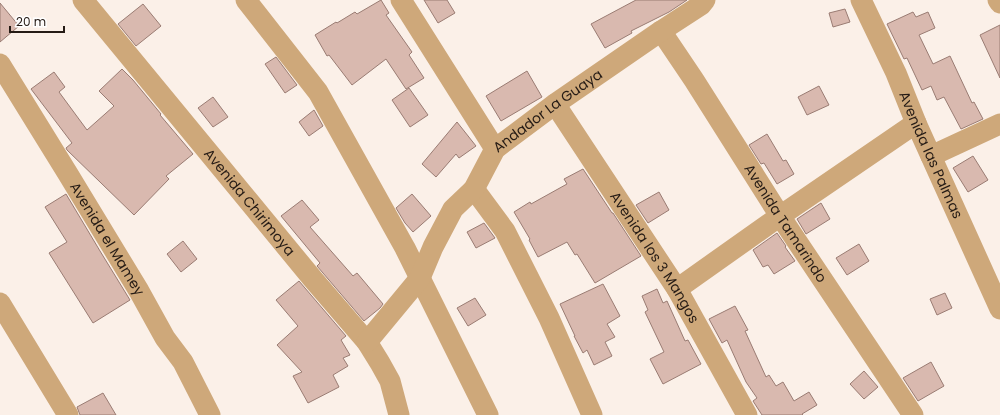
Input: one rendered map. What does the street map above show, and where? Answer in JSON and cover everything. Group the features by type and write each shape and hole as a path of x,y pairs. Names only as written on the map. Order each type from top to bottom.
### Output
{"street":[{"name":"Avenida Chirimoya","path":"83,0 316,283 367,342 390,381 398,415"},
{"path":"246,0 318,92 405,248 488,415"},
{"path":"401,0 495,149"},
{"name":"Andador La Guaya","path":"367,342 420,278 433,247 453,209 474,189 495,149 555,104 660,31 701,5 705,0"},
{"name":"Avenida las Palmas","path":"861,0 896,73 916,123 1000,309"},
{"name":"Avenida Tamarindo","path":"660,31 694,80 780,216 913,415"},
{"name":"Avenida el Mamey","path":"0,64 135,284 165,338 183,362 210,415"},
{"name":"Avenida los 3 Mangos","path":"555,104 677,289 747,415"},
{"path":"677,289 916,123"},
{"path":"931,156 1000,124"},
{"path":"474,189 505,231 549,318 592,415"},
{"path":"0,303 68,415"}],"building":[{"path":"381,0 389,13 386,15 412,52 409,55 424,78 406,89 386,59 352,85 329,55 327,56 315,35 336,22 337,23 355,12 357,14"},
{"path":"424,0 447,0 455,13 438,23"},
{"path":"636,0 687,0 669,12 631,31 632,33 605,48 591,24"},
{"path":"0,3 19,26 0,42"},
{"path":"143,4 161,26 136,46 118,24"},
{"path":"845,9 850,22 833,27 829,13"},
{"path":"913,12 916,17 928,12 935,28 919,35 933,64 950,56 972,103 974,102 983,119 961,129 944,97 937,100 931,86 922,90 907,58 904,59 887,24"},
{"path":"1000,25 1000,78 980,35"},
{"path":"276,57 297,85 285,93 265,64"},
{"path":"122,69 133,80 193,154 166,176 169,179 134,215 67,150 66,148 72,143 31,89 54,72 65,87 59,92 87,130 114,106 99,91"},
{"path":"527,71 542,97 501,121 486,96"},
{"path":"819,86 829,105 807,115 798,97"},
{"path":"409,88 428,115 410,127 392,100"},
{"path":"213,97 228,117 213,127 198,108"},
{"path":"314,110 323,126 309,136 299,122"},
{"path":"457,122 476,146 459,158 456,154 436,177 422,164"},
{"path":"767,134 783,161 786,160 794,174 777,184 764,163 761,164 749,145"},
{"path":"973,156 988,180 968,192 953,168"},
{"path":"583,169 641,256 595,283 577,254 575,255 567,242 538,257 529,240 530,239 514,212 530,202 531,204 567,184 564,179"},
{"path":"659,192 669,210 648,223 636,205"},
{"path":"66,194 130,300 93,323 49,253 67,242 45,207"},
{"path":"412,194 431,216 413,232 405,223 396,208"},
{"path":"302,200 319,220 310,227 353,276 357,273 383,304 364,321 317,266 320,263 281,216"},
{"path":"821,203 830,219 806,234 797,219"},
{"path":"484,223 495,238 476,248 467,232"},
{"path":"777,233 795,261 774,274 768,265 763,267 753,250"},
{"path":"183,241 197,259 181,272 167,254"},
{"path":"859,244 869,261 847,275 836,258"},
{"path":"299,281 346,336 341,340 350,355 343,358 348,366 333,375 339,387 308,403 293,376 302,372 277,345 298,326 276,300"},
{"path":"603,284 620,316 607,324 615,337 605,342 612,356 594,365 587,350 583,353 560,304"},
{"path":"657,289 663,303 667,301 685,341 688,340 701,364 663,384 650,359 664,352 645,312 648,310 642,296"},
{"path":"945,293 952,308 937,315 930,299"},
{"path":"475,298 486,315 468,326 457,308"},
{"path":"735,306 748,330 745,331 766,377 769,375 776,386 783,382 794,401 809,392 817,405 802,414 803,415 762,415 753,401 757,398 746,382 727,340 722,343 709,319"},
{"path":"931,362 944,386 918,401 903,378"},
{"path":"864,371 878,387 864,399 850,384"},
{"path":"103,393 116,415 80,415 77,407"}]}
